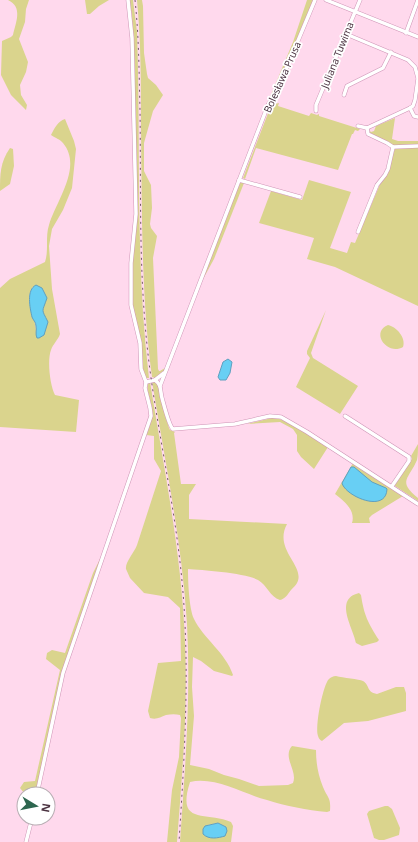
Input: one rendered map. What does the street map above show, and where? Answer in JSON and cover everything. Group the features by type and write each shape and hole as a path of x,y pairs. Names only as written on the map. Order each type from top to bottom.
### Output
{"street":[{"path":"39,786 63,673 150,420 151,412 145,388 146,382 141,369 141,350 131,305 131,263 136,214 132,38 128,0"},
{"name":"Bolesława Prusa","path":"160,386 268,105 277,91 315,0"},
{"path":"326,0 418,37"},
{"name":"Juliana Tuwima","path":"316,111 316,105 360,0"},
{"path":"406,32 418,0"},
{"path":"346,34 404,57 416,70 418,78 413,106 367,128 358,126"},
{"path":"344,95 347,86 383,68 391,52"},
{"path":"410,108 414,116 418,117"},
{"path":"367,128 368,134 387,142 393,147 418,146"},
{"path":"358,232 377,185 388,169 393,147"},
{"path":"239,180 300,197"},
{"path":"146,382 156,380 165,372"},
{"path":"156,380 160,386 169,424 173,429 235,424 266,417 281,417 392,486 418,504"},
{"path":"345,416 410,458 392,486"},
{"path":"26,842 30,826"}],"shaded area":[{"path":"8,0 29,0 26,9 25,22 19,39 28,62 26,72 20,85 21,95 27,105 26,110 11,95 1,75 2,41 13,35 17,20 16,7"},
{"path":"85,0 109,0 90,14 87,14"},
{"path":"129,0 133,0 137,32 140,248 149,378 146,378 142,368 142,348 133,312 132,265 135,237 133,51 132,15"},
{"path":"137,0 142,0 143,6 144,53 148,78 156,85 163,95 153,111 144,143 144,171 151,185 152,208 150,224 157,236 153,258 158,369 160,371 165,368 164,371 155,378 152,377 148,346 144,284 140,63"},
{"path":"307,0 313,0 275,91 268,102 293,42"},
{"path":"272,103 279,103 278,106 309,116 311,113 317,115 319,114 319,116 360,129 358,131 355,130 352,134 338,170 256,148 245,179 243,178"},
{"path":"395,118 392,139 398,141 418,141 418,145 392,145 370,133 369,130 371,132 374,131 376,126"},
{"path":"65,119 76,149 72,188 63,210 52,229 49,246 52,289 60,334 51,350 49,366 55,395 79,400 76,432 0,427 0,288 10,279 45,262 49,225 66,184 70,163 68,152 63,143 51,135 56,126","holes":["33,287 45,303 43,312 47,320 36,333 29,298"]},
{"path":"418,147 418,306 335,267 307,259 314,238 259,223 271,191 302,200 309,180 351,192 330,248 347,253 351,242 355,243 395,149"},
{"path":"10,148 13,149 14,166 10,184 0,191 2,164"},
{"path":"240,183 244,183 214,259 202,281"},
{"path":"326,310 311,353 313,358 358,386 340,414 296,387 310,358 307,351"},
{"path":"388,325 395,328 400,333 404,344 403,347 397,349 391,348 386,346 383,342 380,333 383,328"},
{"path":"152,381 156,382 159,387 169,428 175,432 181,484 196,484 189,495 189,519 287,524 284,533 284,542 286,550 297,570 299,577 296,585 285,597 280,600 274,596 261,582 244,575 188,569 190,602 194,619 230,667 233,675 214,671 193,657 192,687 194,716 190,765 209,769 259,786 288,785 293,783 294,778 289,759 289,750 292,746 316,750 319,773 330,803 330,811 312,810 274,802 219,783 209,781 190,782 187,805 190,811 203,816 231,822 233,826 231,842 180,842 188,706 187,624 185,593 177,532","holes":["218,823 226,827 227,831 204,827"]},
{"path":"150,382 172,512 180,577 185,643 185,718 177,842 167,842 172,790 179,757 181,718 180,715 173,714 152,719 150,718 148,711 158,663 181,661 180,608 168,597 144,593 130,578 126,569 127,563 137,545 161,471 154,459 154,436 146,435 152,412 148,390 148,383"},
{"path":"272,418 294,425 328,447 314,469 301,457 297,451 297,435 293,429 280,422 247,424"},
{"path":"418,444 417,460 408,476 406,484 418,498 418,501 395,485 412,459 411,456"},
{"path":"353,463 403,496 372,515 369,518 370,523 352,523 353,518 348,506 335,494"},
{"path":"101,557 62,673 38,786 21,786 24,782 35,781 60,670 46,659 47,653 52,650 65,653 93,573"},
{"path":"359,593 361,595 367,619 379,640 377,642 362,646 356,643 349,623 346,608 347,601 351,596"},
{"path":"336,676 363,681 367,684 371,692 377,694 396,687 404,687 406,693 406,711 368,721 344,723 322,741 320,740 317,731 321,699 328,680"},
{"path":"385,806 392,809 400,828 399,835 384,840 379,840 374,838 367,814 369,811"}],"water":[{"path":"36,285 42,288 47,298 43,310 48,322 44,335 39,338 36,336 36,325 32,317 30,304 31,291"},
{"path":"228,359 232,362 230,373 226,380 220,380 218,377 223,362"},
{"path":"351,467 354,467 372,482 386,488 385,496 380,500 373,502 350,493 342,483"},
{"path":"218,823 226,827 227,831 225,836 211,838 203,834 203,829 205,826"}],"railway":[{"path":"135,0 139,55 141,243 145,323 156,413 172,502 180,562 185,632 186,702 179,842"}]}
